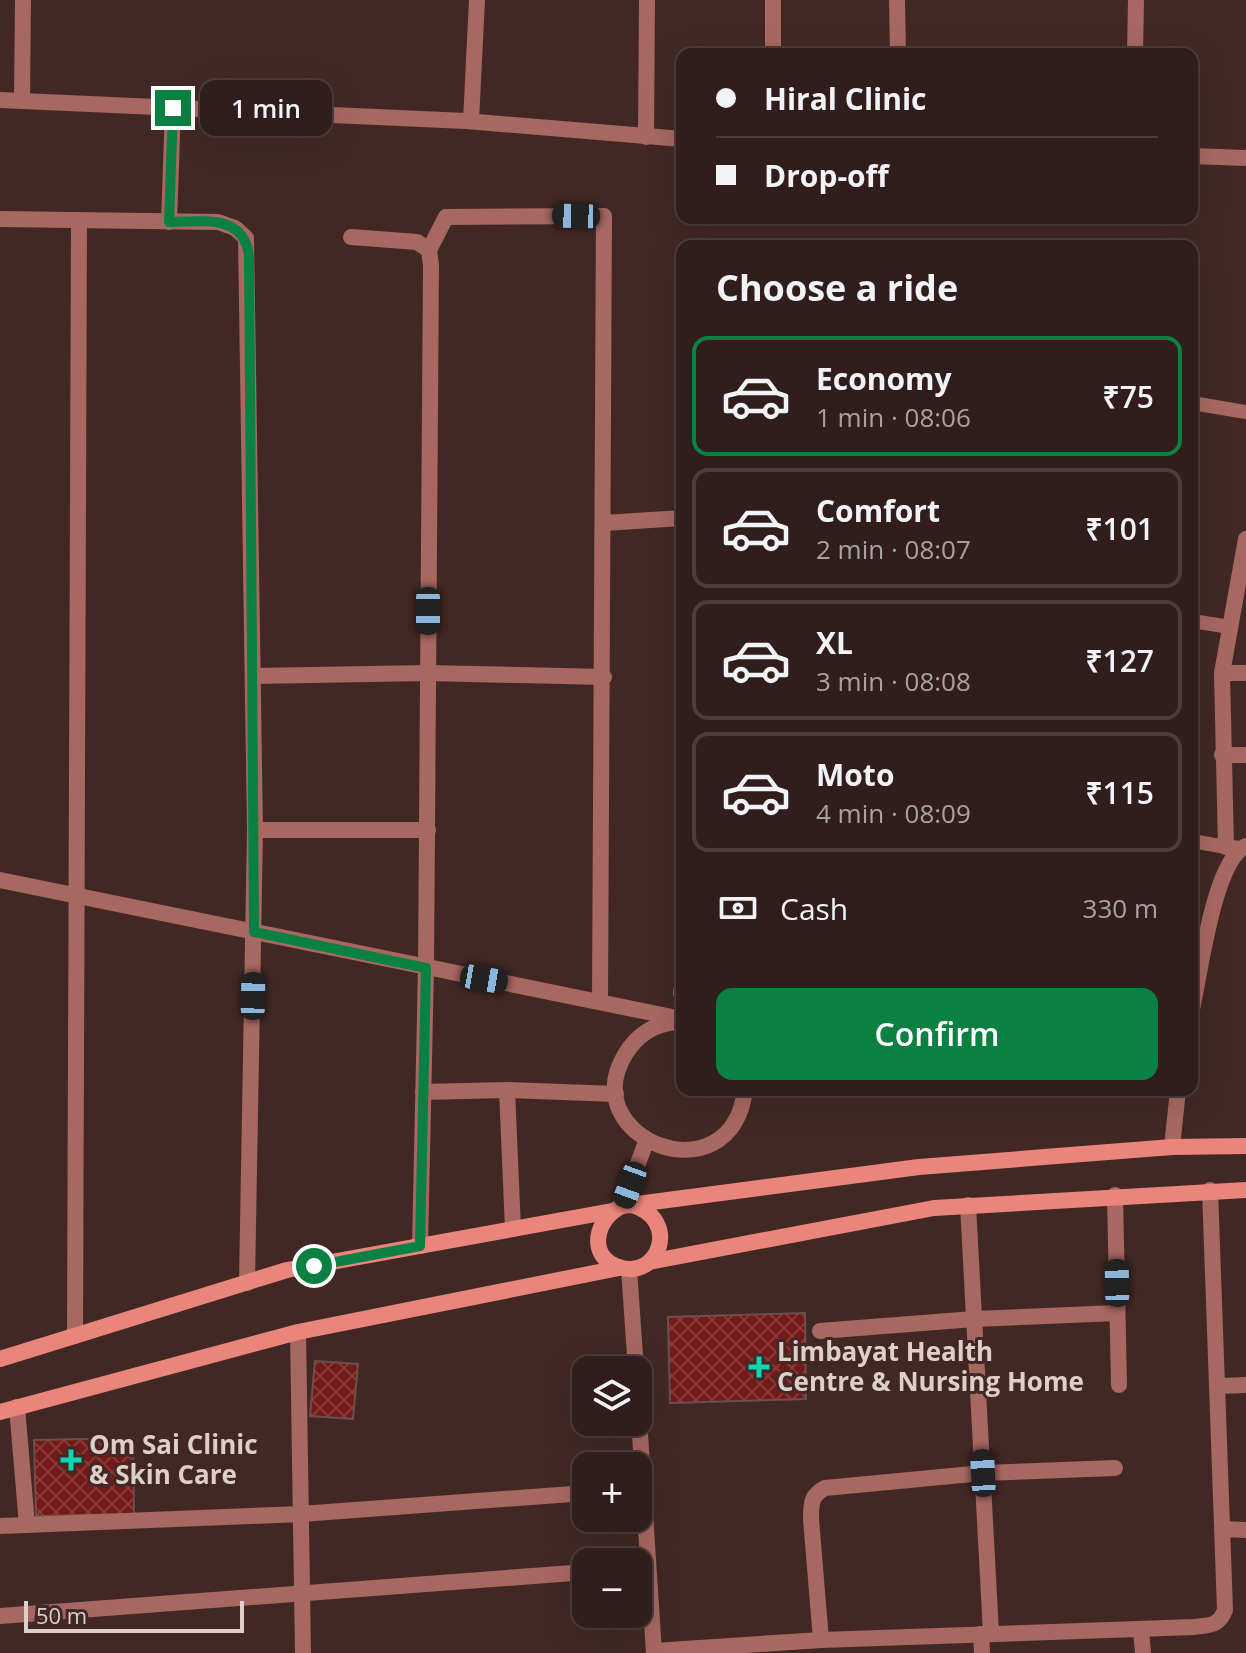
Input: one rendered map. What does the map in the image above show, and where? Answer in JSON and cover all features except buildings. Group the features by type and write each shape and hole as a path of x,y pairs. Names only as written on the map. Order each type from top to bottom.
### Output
{"main road":[{"path":"0,1359 287,1270 622,1207 919,1167 1172,1147 1246,1146"},
{"path":"0,1412 298,1332 934,1208 1115,1195 1246,1190"},
{"path":"624,1268 603,1256 597,1236 605,1217 622,1207 651,1214 661,1233 656,1254 649,1262"}],"street":[{"path":"22,101 23,0"},
{"path":"471,121 477,0"},
{"path":"646,137 647,0"},
{"path":"773,0 773,48"},
{"path":"897,0 898,48"},
{"path":"1135,48 1136,0"},
{"path":"0,100 471,121 676,139"},
{"path":"169,222 173,108"},
{"path":"1198,156 1246,158"},
{"path":"420,1246 428,830 429,250 446,217 604,216 600,1000"},
{"path":"0,219 218,222 235,228 246,238 255,830 247,1283"},
{"path":"75,1336 79,220"},
{"path":"351,237 417,242 429,250"},
{"path":"604,523 676,518"},
{"path":"1198,982 1221,879 1237,847 1222,755 1222,673 1246,539"},
{"path":"253,676 427,673 604,677"},
{"path":"1222,673 1246,673"},
{"path":"1222,755 1246,755"},
{"path":"255,830 428,830"},
{"path":"0,880 426,968 600,1000 676,1019"},
{"path":"676,1021 659,1024 635,1039 619,1064 616,1094 625,1121 646,1142 674,1151 703,1148 727,1132 748,1096"},
{"path":"423,1092 507,1090 616,1094"},
{"path":"507,1090 513,1229"},
{"path":"1172,1147 1177,1096"},
{"path":"622,1207 646,1142"},
{"path":"651,1628 654,1652 821,1640 1214,1625 1222,1619 1225,1610 1219,1386 1210,1190"},
{"path":"1115,1195 1119,1385"},
{"path":"968,1205 983,1473 986,1633 982,1653"},
{"path":"624,1268 634,1356"},
{"path":"820,1331 974,1319 1117,1313"},
{"path":"298,1332 303,1653"},
{"path":"1219,1386 1246,1385"},
{"path":"17,1407 27,1525"},
{"path":"821,1640 811,1519 811,1504 816,1492 825,1488 983,1473 1115,1468"},
{"path":"0,1526 301,1514 572,1494"},
{"path":"1223,1529 1246,1530"},
{"path":"0,1616 572,1573"},
{"path":"1141,1629 1143,1653"}],"lane":[{"path":"1198,404 1246,412"},
{"path":"1198,622 1230,627"},
{"path":"1198,842 1237,847"}],"place":[{"name":"Limbayat Health Centre & Nursing Home","path":"759,1367"},
{"name":"Om Sai Clinic & Skin Care","path":"71,1460"}],"route":[{"path":"173,108 169,222 218,222 235,228 246,238 249,255 254,932 426,968 420,1246 314,1266"}]}
